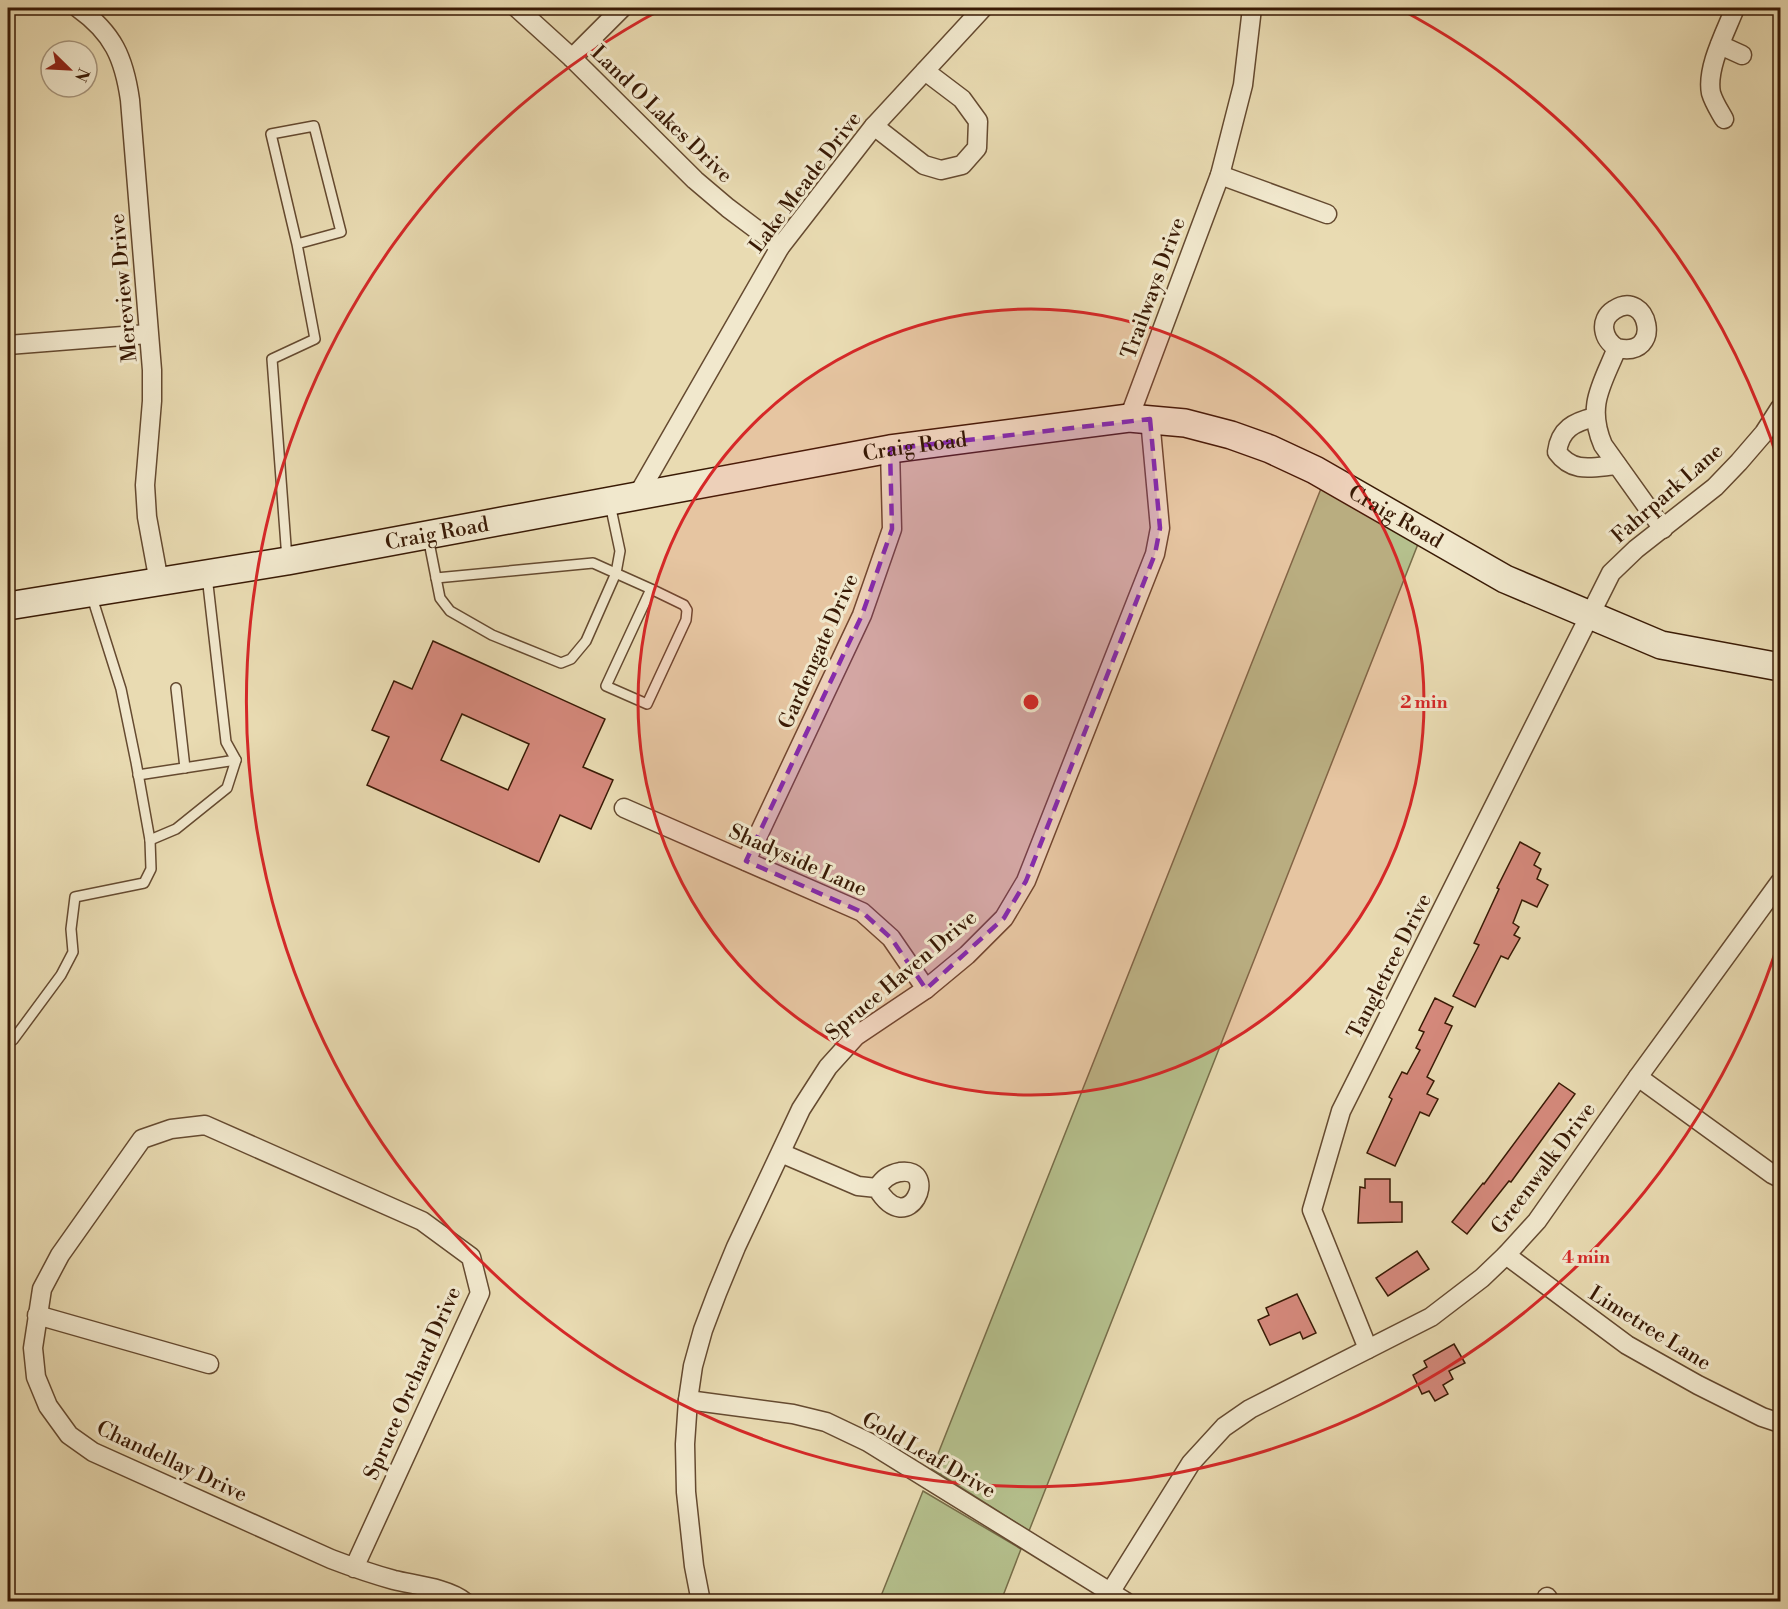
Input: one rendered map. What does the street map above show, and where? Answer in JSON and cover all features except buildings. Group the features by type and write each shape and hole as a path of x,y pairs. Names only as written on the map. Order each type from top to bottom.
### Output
{"main road":[{"name":"Craig Road","path":"8,606 287,561 890,449 1140,418 1185,423 1270,448 1340,484 1505,579 1661,645 1780,667"}],"street":[{"name":"Mereview Drive","path":"78,8 95,20 106,33 120,57 127,81 152,370 152,401 145,485 147,517 159,582"},
{"name":"Land O Lakes Drive","path":"517,8 572,58 695,180 780,248"},
{"path":"572,58 622,8"},
{"name":"Lake Meade Drive","path":"636,498 780,248 874,126 983,8"},
{"name":"Trailways Drive","path":"1140,418 1220,175 1243,86 1252,8"},
{"path":"1724,118 1715,104 1711,90 1711,72 1735,8"},
{"path":"1720,45 1743,54"},
{"path":"874,126 924,165 941,170 962,165 977,148 978,121 962,99 925,71"},
{"path":"1220,175 1327,214"},
{"path":"8,345 148,334"},
{"path":"1617,348 1595,407 1598,433 1603,445 1663,529"},
{"name":"Fahrpark Lane","path":"1590,616 1611,573 1636,549 1715,487 1764,433 1780,408"},
{"path":"1595,417 1568,428 1558,439 1557,452 1571,466 1617,465"},
{"name":"Spruce Haven Drive","path":"701,1602 694,1566 686,1492 685,1444 693,1366 717,1293 736,1247 801,1109 828,1067 856,1036 926,989 967,955 1004,918 1026,881 1155,554 1160,528 1140,418"},
{"name":"Gardengate Drive","path":"746,861 862,615 885,550 892,529 890,449"},
{"name":"Tangletree Drive","path":"1368,1349 1312,1209 1341,1111 1590,616"},
{"name":"Shadyside Lane","path":"624,808 862,912 891,938 926,989"},
{"name":"Greenwalk Drive","path":"1111,1591 1191,1463 1224,1427 1250,1409 1431,1317 1482,1278 1506,1255 1537,1221 1638,1077 1777,894"},
{"path":"1638,1077 1780,1178"},
{"name":"Chandellay Drive","path":"205,1125 171,1129 142,1139 60,1255 42,1289 33,1348 36,1377 48,1406 69,1435 93,1452 354,1568 439,1591 465,1602"},
{"name":"Spruce Orchard Drive","path":"205,1125 422,1221 471,1257 480,1293 354,1568"},
{"path":"781,1153 858,1186 877,1188"},
{"name":"Limetree Lane","path":"1506,1255 1627,1345 1698,1385 1762,1417 1780,1423"},
{"path":"37,1315 209,1364"},
{"name":"Gold Leaf Drive","path":"688,1400 793,1414 826,1422 868,1442 1126,1602"}],"lane":[{"path":"287,561 272,359 315,339 297,244 271,134 314,126 341,232 297,244"},
{"path":"428,535 440,598 450,610 492,635 561,663 572,659 586,641 616,573 620,551 610,501"},
{"path":"436,579 593,563 651,589 684,605 687,610 686,620 647,705 606,686 651,589"},
{"path":"150,840 176,829 227,788 236,760 226,742 206,574"},
{"path":"13,1040 61,975 73,952 71,929 75,897 144,883 151,869 150,840 121,689 91,593"},
{"path":"176,688 185,768"},
{"path":"138,776 236,760"}],"highlighted area":[{"path":"1150,419 1160,528 1155,554 1026,881 1004,918 926,989 891,938 862,912 746,861 862,615 892,529 890,449"}],"green space":[{"path":"1322,486 1418,544 1029,1531 932,1469"},
{"path":"923,1491 1021,1549 1001,1601 879,1601"}]}
